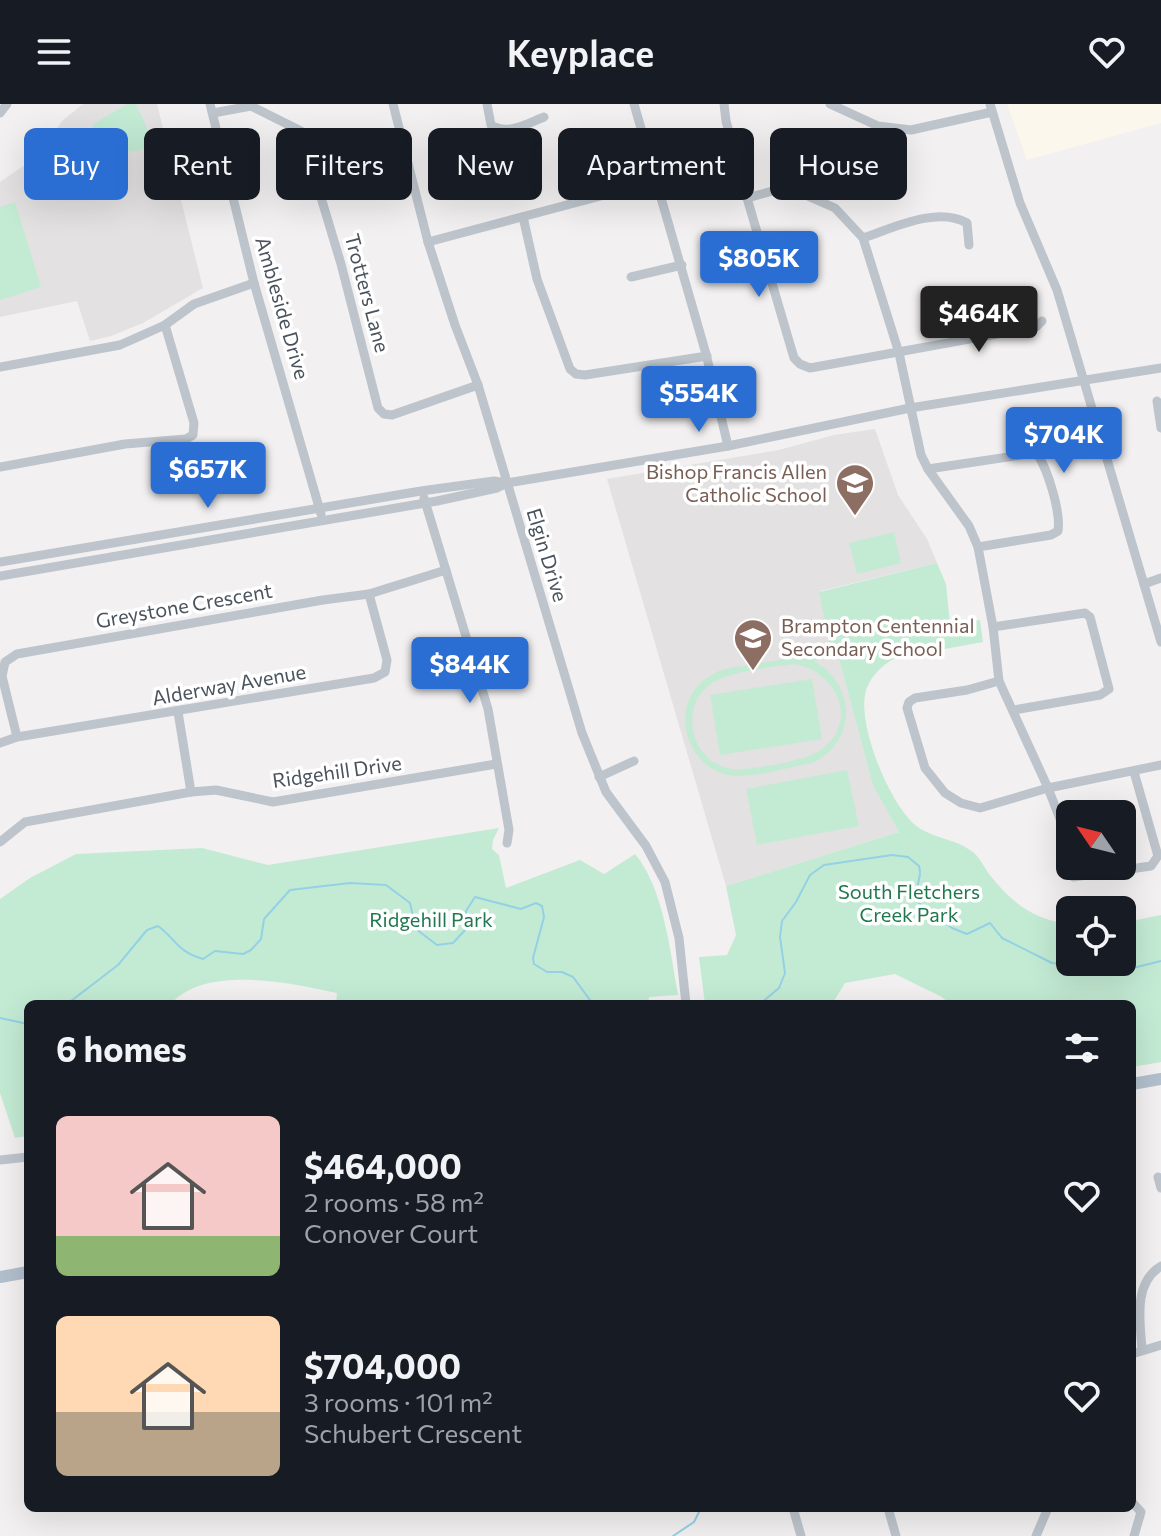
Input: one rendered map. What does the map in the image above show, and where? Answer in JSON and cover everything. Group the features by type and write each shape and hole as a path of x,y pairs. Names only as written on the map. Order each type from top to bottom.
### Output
{"main road":[{"path":"1136,1083 1161,1079"},
{"path":"0,1277 24,1273"}],"street":[{"path":"0,113 7,104"},
{"name":"Elgin Drive","path":"393,104 428,242 478,385 582,733 606,792 646,846 665,882 679,938 686,1000"},
{"path":"487,104 491,125 498,130 507,130 544,117"},
{"path":"634,104 641,128"},
{"path":"724,104 728,128"},
{"path":"830,104 878,126 911,130 991,108 1020,203 1057,290 1161,642"},
{"name":"Trotters Lane","path":"211,109 251,106 301,131 341,264 378,408 384,414 392,415 478,385"},
{"name":"Ambleside Drive","path":"211,109 254,283 322,520"},
{"path":"754,196 787,187 835,208 863,238 899,353 910,408 928,469 969,526 978,547 993,627 999,681 1065,832 1064,869 1067,874 1073,877 1151,866 1158,856 1134,772"},
{"path":"428,242 586,200"},
{"path":"663,200 707,356 728,446"},
{"path":"748,200 794,358 800,364 810,368 899,353 1036,327 1042,321"},
{"path":"523,217 537,279 570,369 576,374 707,356"},
{"path":"863,238 920,219 948,217 967,223 969,245"},
{"path":"631,277 682,265"},
{"path":"0,367 120,345 165,325 194,304 254,283"},
{"path":"0,467 125,444 186,439 193,435 194,423 165,325"},
{"path":"0,576 426,503 497,488 507,483 728,446 910,408 1161,368"},
{"path":"1157,401 1161,428"},
{"path":"928,469 1028,454 1038,455 1044,464 1059,521 1058,531 1051,535 978,547"},
{"path":"0,562 421,491 494,481 507,483"},
{"path":"421,491 488,709 509,830 507,843"},
{"name":"Greystone Crescent","path":"17,737 2,676 5,662 17,654 369,594 446,570"},
{"path":"1144,584 1161,578"},
{"name":"Alderway Avenue","path":"0,743 17,737 374,678 385,672 387,660 369,594"},
{"path":"993,627 1085,613 1090,617 1109,689 1100,695 1014,710"},
{"path":"999,681 967,690 915,698 907,708 925,768 945,793 971,807 980,808 1048,788 1161,765"},
{"path":"178,712 191,792"},
{"path":"599,777 634,761"},
{"name":"Ridgehill Drive","path":"0,842 25,822 46,816 191,792 216,790 273,802 496,764"},
{"path":"0,1160 24,1157"},
{"path":"1158,1177 1161,1188"},
{"path":"1142,1349 1139,1304 1151,1276 1161,1266"},
{"path":"1136,1352 1161,1345"},
{"path":"1134,1536 1141,1512 1136,1506"},
{"path":"794,1512 801,1536"},
{"path":"889,1512 896,1536"},
{"path":"1036,1536 1046,1512"}],"shaded area":[{"path":"83,104 157,104 163,128 144,128 144,200 181,200 203,288 143,323 90,341 77,301 0,317 0,182 24,166 24,200 128,200 128,128 58,128"},
{"path":"1007,104 1161,104 1161,123 1027,160"},
{"name":"Brampton Centennial Secondary School","path":"875,429 898,495 927,539 937,563 820,591 829,642 839,659 873,786 899,832 726,886 607,479 779,450 834,435"}],"green space":[{"path":"127,104 136,104 147,128 144,128 144,149 128,151 128,128 94,128 92,125"},
{"path":"15,202 41,287 0,300 0,207"},
{"path":"894,532 901,563 857,574 849,543"},
{"name":"South Fletchers Creek Park","path":"937,563 946,584 950,624 980,620 983,642 895,658 872,678 865,695 864,709 871,745 886,782 914,824 973,852 998,885 1015,901 1034,914 1056,921 1056,976 1136,976 1136,920 1161,915 1161,1062 1136,1066 1136,1000 945,1000 895,974 845,983 834,1000 704,1000 699,957 727,955 736,935 726,886 899,832 873,786 839,659 829,642 819,592"},
{"path":"829,651 831,658 814,661 828,671 838,684 846,713 844,728 827,754 812,763 736,776 711,768 698,757 690,743 686,712 691,696 700,683 724,670","holes":["795,664 809,669 832,687 841,711 840,725 822,749 794,760 740,769 724,767 711,760 701,749 694,736 694,707 712,683 729,675 764,668"]},
{"path":"812,679 822,739 720,755 710,695"},
{"path":"847,770 859,826 757,845 746,789"},
{"name":"Ridgehill Park","path":"499,828 492,849 499,855 506,888 580,860 604,874 635,854 645,868 659,902 678,995 649,997 649,1000 336,1000 337,993 297,985 227,980 205,984 176,1000 24,1000 24,1137 15,1138 0,1093 0,899 30,878 76,854 202,848 268,865"}],"waterway":[{"path":"765,1000 779,988 785,973 780,937 782,921 810,875 824,865 892,855 908,857 919,866 920,872"},
{"path":"920,874 915,900 952,928 967,934 990,923 1002,938 1052,963 1129,969 1161,961"},
{"path":"72,1000 118,965 147,930 158,926 182,949 203,959 215,951 243,954 261,939 264,919 290,890 350,883 386,885 410,903 416,929 437,945 453,943 466,929 466,911 475,897 521,909 536,903 542,906 544,917 534,964 547,972 562,972 573,977 590,1000"},
{"path":"0,1018 24,1023"},
{"path":"673,1536 694,1522 699,1512"}],"place":[{"name":"Bishop Francis Allen Catholic School","path":"855,517"},
{"name":"Brampton Centennial Secondary School","path":"753,672"}]}
